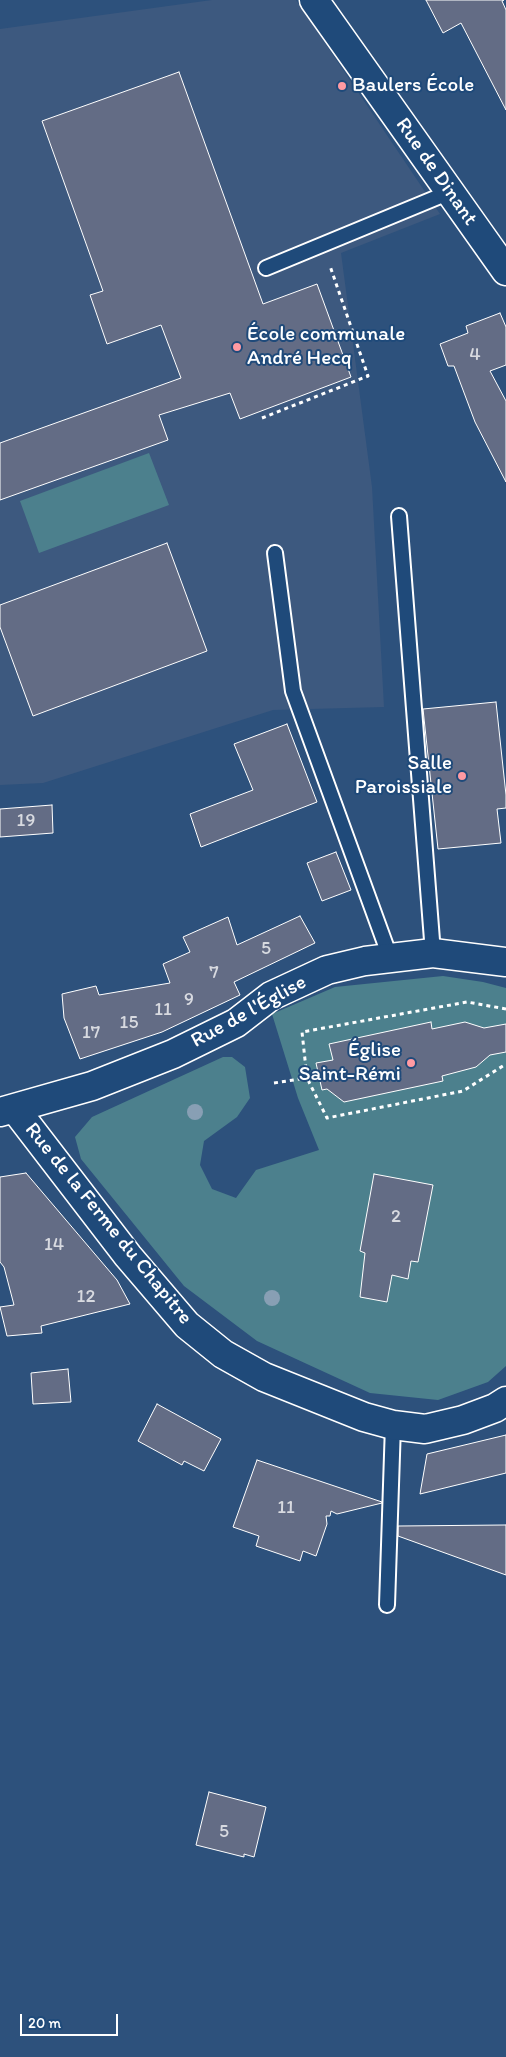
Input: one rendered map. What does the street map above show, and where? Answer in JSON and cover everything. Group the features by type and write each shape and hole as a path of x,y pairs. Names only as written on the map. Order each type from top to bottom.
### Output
{"street":[{"name":"Rue de Dinant","path":"314,0 506,272"},
{"name":"Rue de l'Église","path":"7,1110 92,1086 173,1054 236,1024 271,996 327,970 390,957 433,952 506,962"},
{"name":"Rue de la Ferme du Chapitre","path":"7,1110 128,1256 194,1331 223,1354 264,1377 364,1417 393,1425 425,1429 464,1420 495,1408 506,1401"}],"lane":[{"path":"266,268 450,192"},
{"path":"399,516 433,952"},
{"path":"275,553 293,691 390,957"},
{"path":"387,1604 393,1425"}],"path":[{"path":"262,418 368,376 323,244"},
{"path":"506,1009 467,1002 302,1032 307,1078 327,1118 463,1091 506,1064"},
{"path":"274,1083 319,1076"}],"shaded area":[{"path":"212,0 296,0 440,214 341,253 372,487 384,707 273,710 43,783 0,785 0,29"}],"green space":[{"path":"149,453 169,505 39,553 20,501"},
{"path":"443,976 483,982 506,988 506,1366 488,1382 438,1400 370,1393 257,1341 184,1286 81,1159 75,1137 92,1117 223,1057 232,1057 245,1067 250,1098 237,1117 204,1141 200,1165 212,1189 236,1198 256,1170 319,1150 298,1098 272,1014 335,987"}],"building":[{"path":"426,0 504,0 502,1 506,10 506,110 461,23 443,33"},
{"path":"179,72 263,304 317,284 351,377 240,419 230,393 159,415 168,440 0,500 0,443 181,378 161,325 107,344 90,295 103,291 42,121"},
{"path":"500,313 506,327 506,365 490,371 506,401 506,482 475,422 454,366 448,366 440,344 468,333 466,326"},
{"path":"167,543 207,651 33,716 0,627 0,605"},
{"name":"Salle Paroissiale","path":"496,702 506,795 506,808 497,809 501,843 438,849 423,709"},
{"path":"287,724 317,802 201,847 190,814 253,790 234,744"},
{"path":"52,805 53,833 0,837 0,809"},
{"path":"336,852 351,890 322,901 307,863"},
{"path":"300,916 315,943 234,982 240,995 162,1032 80,1059 64,1018 62,994 96,986 99,995 170,983 163,964 190,952 183,937 228,917 237,945"},
{"name":"Église Saint-Rémi","path":"431,1022 432,1029 465,1022 484,1028 506,1024 506,1052 490,1055 476,1067 442,1076 443,1081 344,1102 327,1089 322,1090 316,1063 333,1060 329,1044"},
{"path":"26,1173 117,1280 130,1304 41,1326 42,1333 7,1336 0,1307 14,1305 4,1267 0,1262 0,1177"},
{"path":"374,1174 433,1185 418,1262 411,1261 408,1279 392,1275 387,1302 360,1297 365,1253 360,1251"},
{"path":"68,1369 71,1402 33,1404 31,1373"},
{"path":"157,1404 221,1439 204,1471 184,1461 182,1465 138,1441"},
{"path":"506,1435 506,1473 420,1494 427,1454"},
{"path":"257,1460 382,1503 337,1514 331,1511 330,1516 326,1516 327,1524 316,1556 303,1551 300,1561 256,1546 259,1536 233,1527"},
{"path":"506,1525 506,1575 398,1536 398,1526"},
{"path":"209,1792 266,1807 254,1857 244,1854 244,1857 196,1845"}],"place":[{"name":"Baulers École","path":"342,86"},
{"name":"École communale André Hecq","path":"237,347"},
{"name":"Salle Paroissiale","path":"462,776"},
{"name":"Église Saint-Rémi","path":"411,1063"}]}
